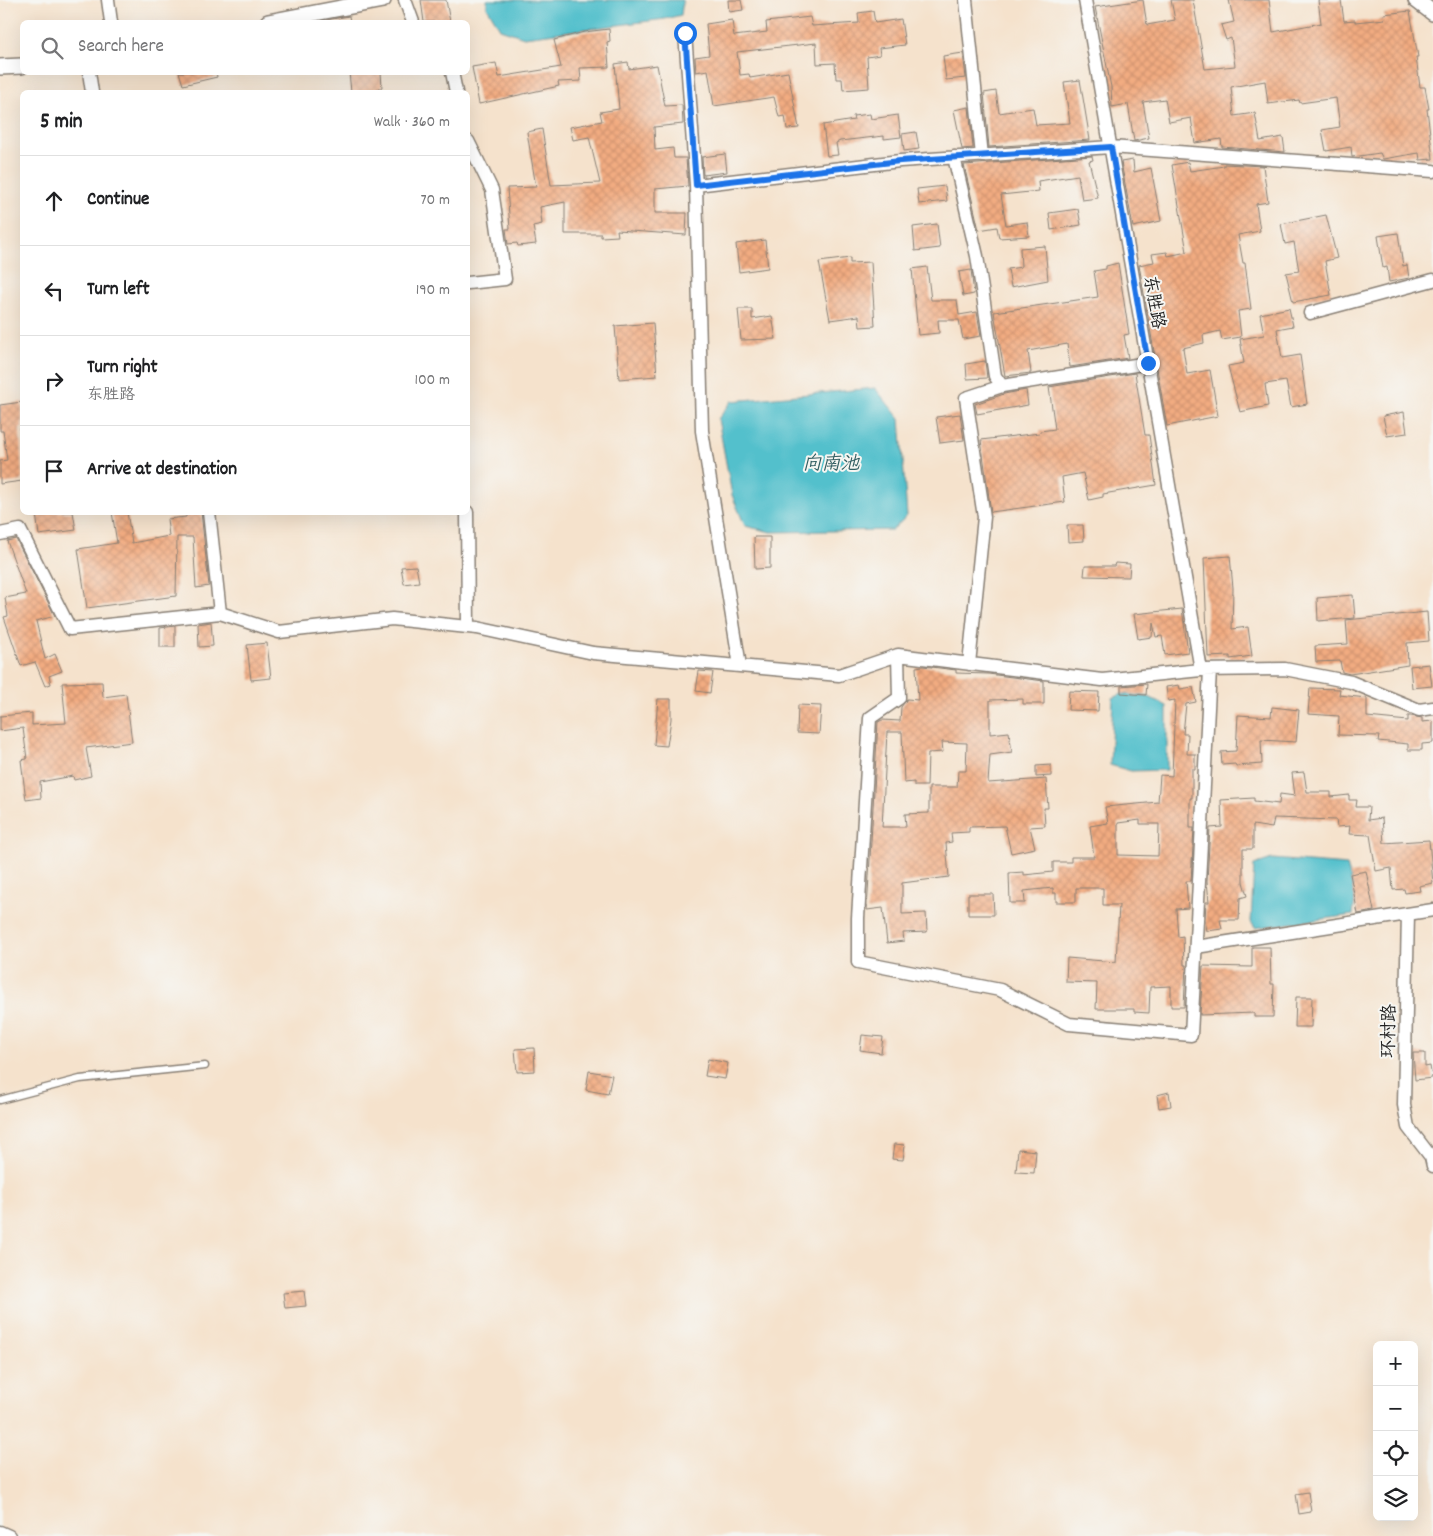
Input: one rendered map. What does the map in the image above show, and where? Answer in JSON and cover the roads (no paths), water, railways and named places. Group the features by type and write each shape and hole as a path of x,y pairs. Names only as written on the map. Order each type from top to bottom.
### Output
{"street":[{"path":"108,0 111,20"},
{"path":"278,20 383,0"},
{"path":"406,0 411,20"},
{"path":"966,0 982,156"},
{"name":"东胜路","path":"898,655 899,698 870,718 858,918 858,962 1000,990 1070,1024 1191,1034 1196,947 1205,670 1148,363 1085,0"},
{"path":"1416,0 1433,13"},
{"path":"685,33 696,185 702,431 740,666"},
{"path":"0,67 20,66"},
{"path":"89,75 92,90"},
{"path":"453,75 456,90"},
{"path":"470,145 492,190 505,279 470,283"},
{"path":"696,185 900,161 1111,147 1433,171"},
{"path":"954,158 977,256 995,376 1002,386"},
{"path":"1310,313 1433,280"},
{"path":"969,664 984,517 966,398 1002,386 1148,363"},
{"path":"209,515 220,613"},
{"path":"467,515 468,627"},
{"path":"0,534 20,530 70,629 220,613 279,632 392,619 468,627 593,653 839,675 898,655 1102,680 1205,670 1285,669 1350,682 1419,710 1433,708"},
{"path":"1196,947 1433,910"},
{"name":"环村路","path":"1408,914 1404,1105 1408,1128 1431,1157 1433,1166"},
{"path":"0,1532 9,1536"}],"lane":[{"path":"0,1100 80,1078 204,1066"}],"water":[{"path":"487,0 683,0 681,15 665,19 524,37 500,29 487,7"},
{"name":"向南池","path":"875,388 900,419 907,516 892,530 771,532 745,526 732,495 718,419 732,401"},
{"path":"1122,694 1149,697 1167,706 1167,770 1131,771 1110,765 1113,698"},
{"path":"1272,859 1347,865 1355,898 1353,915 1255,928 1251,922 1254,865"}]}
